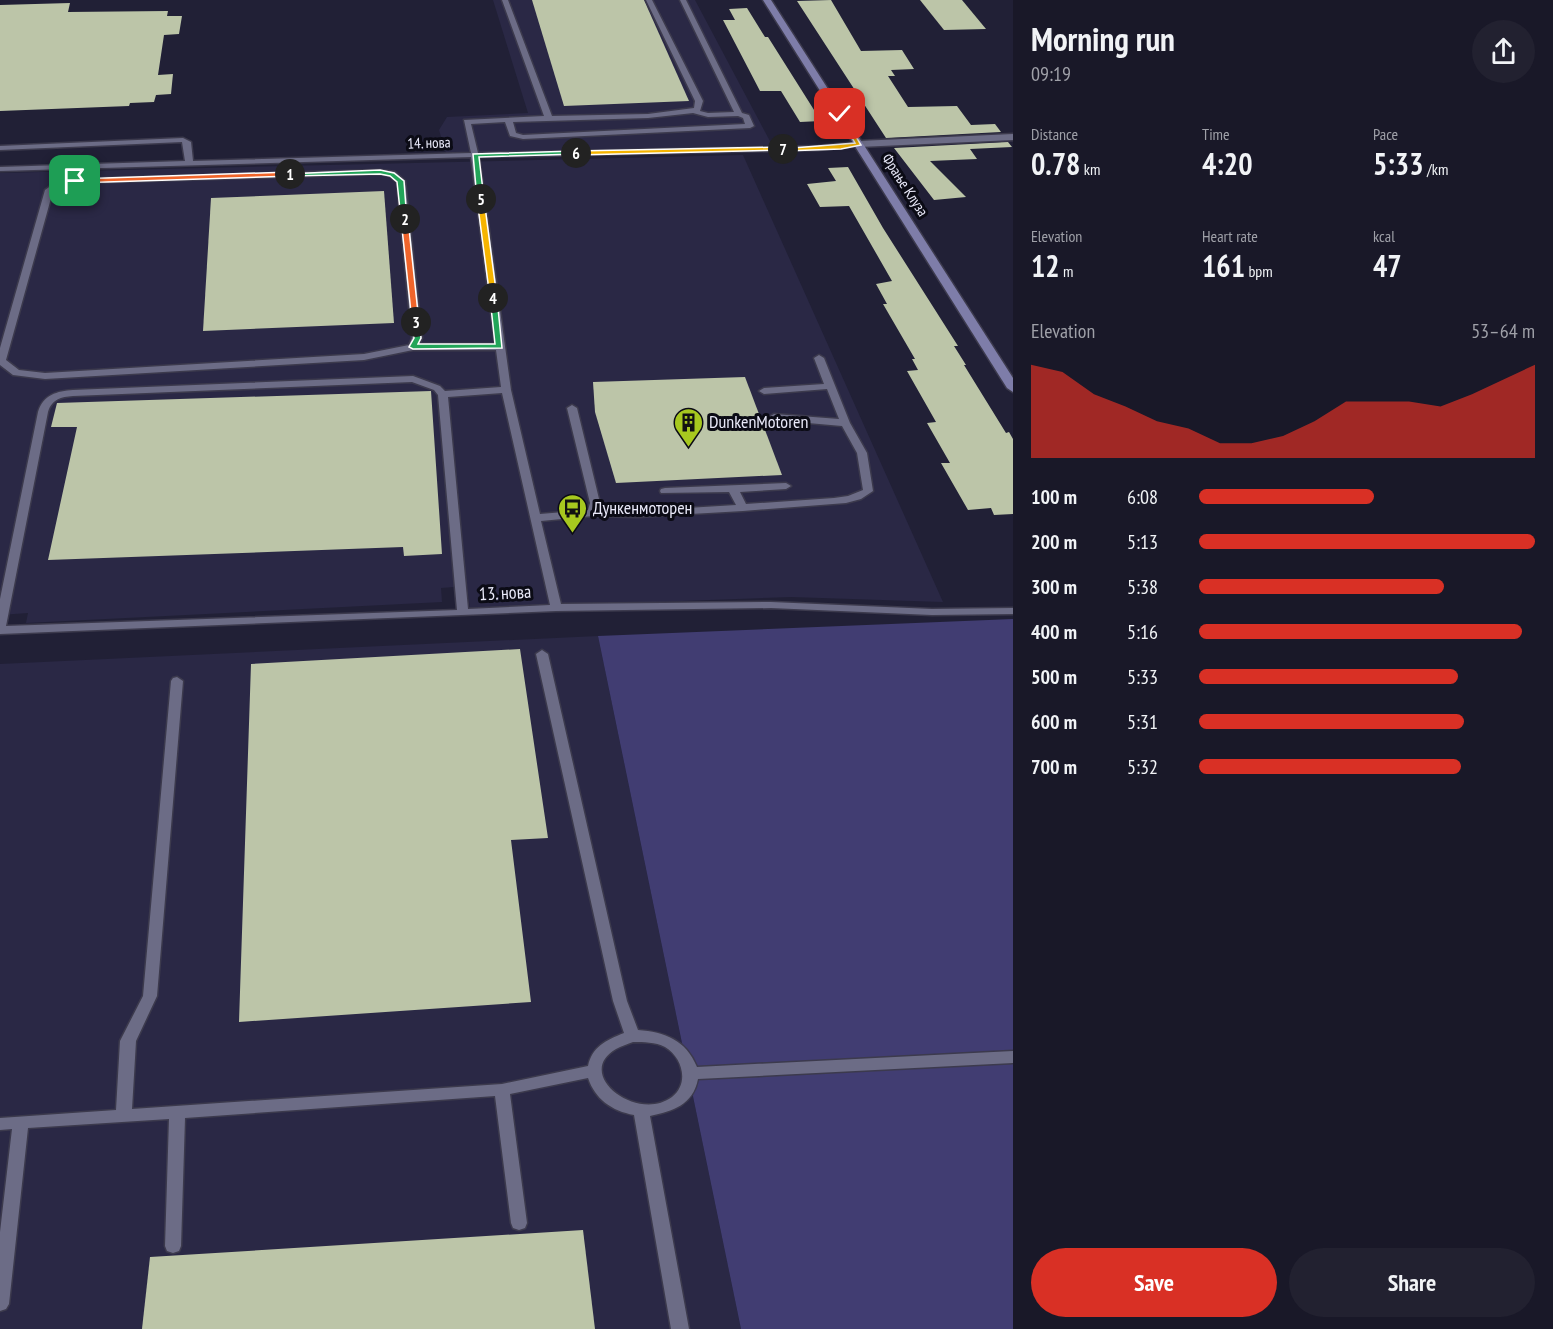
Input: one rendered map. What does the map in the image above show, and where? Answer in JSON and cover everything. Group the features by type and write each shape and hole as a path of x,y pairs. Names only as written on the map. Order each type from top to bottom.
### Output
{"main road":[{"name":"Фрање Клуза","path":"767,0 1013,388"}],"street":[{"path":"859,144 1013,137"}],"lane":[{"path":"505,0 549,118"},
{"path":"650,0 699,101 698,108 693,111"},
{"path":"683,0 739,114"},
{"path":"508,120 513,134 523,137 750,126 746,117 739,114 708,116 693,111 648,116 549,118 466,122 475,155 506,390 556,608"},
{"path":"0,148 183,140 187,142 189,164"},
{"name":"14. нова","path":"0,169 475,155 818,148 859,144"},
{"path":"413,347 417,338 401,181 392,174 380,172 75,181 59,184 49,190 1,361 16,373 45,376 364,357 413,347 500,347"},
{"path":"535,518 593,513 638,514 743,508 843,501 860,496 868,491 862,453 845,423 819,358"},
{"path":"0,629 44,405 50,398 62,393 413,379 437,388 443,393 506,390"},
{"path":"764,392 830,386"},
{"path":"443,393 463,613"},
{"path":"572,408 595,503 593,513"},
{"path":"774,417 845,423"},
{"path":"665,491 786,486"},
{"path":"733,489 743,508"},
{"name":"13. нова","path":"0,629 556,608 771,605 943,613 1013,611"},
{"path":"542,654 620,1001 632,1036"},
{"path":"124,1115 128,1041 150,996 177,681"},
{"path":"632,1036 646,1036 672,1044 682,1052 691,1073 689,1085 677,1101 657,1110 641,1111 626,1108 607,1097 596,1083 593,1071 600,1052 609,1044 632,1036"},
{"path":"691,1073 1013,1057"},
{"path":"0,1124 502,1090 593,1071"},
{"path":"502,1090 519,1223"},
{"path":"641,1111 680,1329"},
{"path":"173,1246 177,1112"},
{"path":"0,1304 21,1122"}],"shaded area":[{"path":"493,0 695,0 772,145 446,153 439,130 447,117 528,113"},
{"path":"743,155 943,602 791,597 470,609 467,586 441,588 442,602 26,623 28,613 0,615 0,173"},
{"path":"1013,619 1013,1329 741,1329 598,636"},
{"path":"598,636 741,1329 0,1329 0,664"}],"building":[{"path":"532,0 644,0 689,101 564,106"},
{"path":"831,0 861,51 902,50 914,69 891,70 895,76 888,76 908,107 957,106 971,125 995,124 1001,132 886,138 797,1"},
{"path":"920,0 962,0 986,29 944,30"},
{"path":"70,3 68,12 168,11 167,16 182,16 179,34 164,35 158,75 173,74 171,94 156,95 154,102 130,103 129,106 0,111 0,5"},
{"path":"747,8 821,121 800,122 781,91 760,91 723,20 735,20 729,9"},
{"path":"1008,142 1012,147 970,149 977,159 930,161 966,197 934,200 894,148"},
{"path":"848,167 883,228 958,346 954,346 966,365 964,365 1006,433 1009,432 1013,439 1013,514 994,515 991,508 968,510 941,463 950,463 927,423 936,422 907,371 918,370 912,359 915,359 883,304 887,304 876,284 892,281 849,206 820,207 807,184 836,181 828,168"},
{"path":"384,191 394,323 203,331 211,198"},
{"name":"DunkenMotoren","path":"745,377 782,475 616,483 595,412 593,382"},
{"path":"431,391 442,554 404,556 403,547 48,560 77,427 51,427 57,403"},
{"path":"520,649 548,838 511,840 531,1002 239,1022 251,664"},
{"path":"583,1230 595,1329 142,1329 150,1257"}],"place":[{"name":"DunkenMotoren","path":"688,448"},
{"name":"Дункенмоторен","path":"572,534"}],"route":[{"path":"75,181 380,172 392,174 401,181 417,338 413,347 500,347 475,155 818,148 859,144 840,114"}]}
